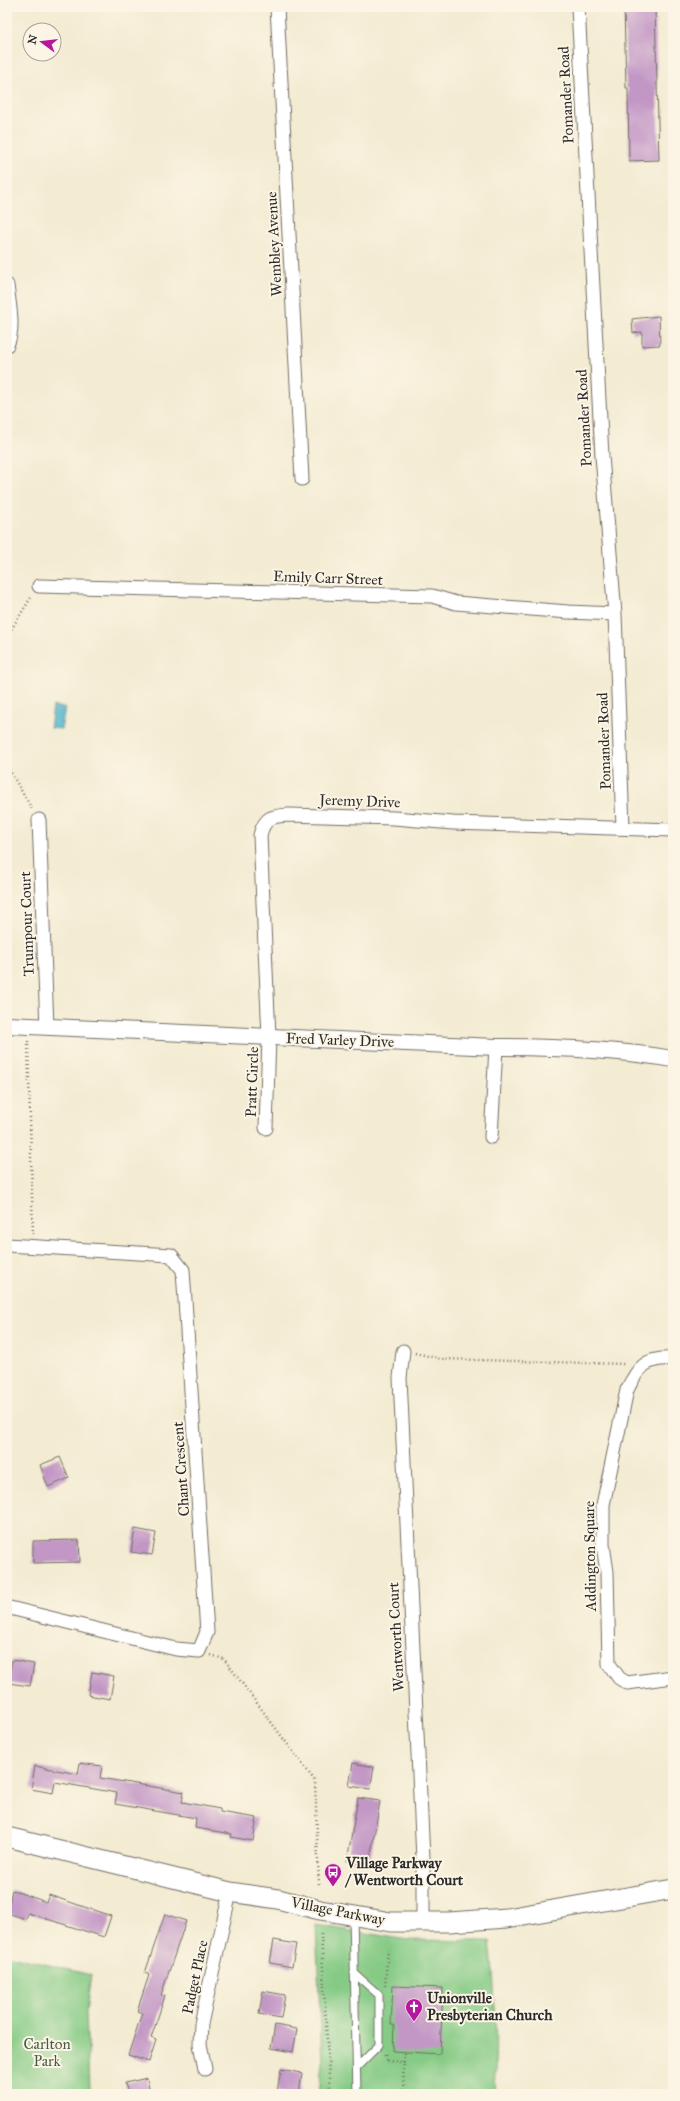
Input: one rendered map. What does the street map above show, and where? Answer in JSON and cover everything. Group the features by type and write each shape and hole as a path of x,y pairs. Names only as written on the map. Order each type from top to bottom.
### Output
{"main road":[{"name":"Village Parkway","path":"7,1836 230,1892 278,1899 353,1916 391,1922 449,1922 507,1918 673,1889"}],"street":[{"name":"Wembley Avenue","path":"277,7 302,479"},
{"name":"Pomander Road","path":"578,7 602,456 615,614 623,828"},
{"path":"7,285 10,336 7,345"},
{"name":"Emily Carr Street","path":"39,586 432,596 456,603 568,612 615,614"},
{"name":"Jeremy Drive","path":"269,1037 260,835 263,824 269,819 275,816 289,815 386,817 453,823 673,830"},
{"name":"Trumpour Court","path":"39,820 47,1027"},
{"name":"Fred Varley Drive","path":"7,1025 496,1047 571,1047 673,1058"},
{"name":"Pratt Circle","path":"266,1128 269,1037"},
{"path":"491,1137 496,1047"},
{"name":"Chant Crescent","path":"7,1245 171,1255 183,1270 207,1608 207,1632 200,1651"},
{"name":"Wentworth Court","path":"404,1351 400,1378 423,1858 423,1922"},
{"path":"644,1364 652,1360 673,1359"},
{"name":"Addington Square","path":"644,1364 634,1375 627,1390 603,1505 603,1545 607,1572 609,1664 618,1678 627,1683 673,1677"},
{"path":"7,1608 176,1649 200,1651"},
{"name":"Padget Place","path":"205,2069 200,2044 201,2024 230,1892"}],"lane":[{"path":"353,1916 357,2094"},
{"path":"354,1973 379,1995 379,2045 357,2067"}],"path":[{"path":"7,636 39,586"},
{"path":"7,766 39,820"},
{"path":"28,1026 34,1246"},
{"path":"404,1351 441,1359 605,1365 644,1364"},
{"path":"200,1651 224,1660 315,1781 319,1886"},
{"path":"321,1934 330,2094"},
{"path":"371,1988 387,1986 388,1950"},
{"path":"379,2045 385,2043 385,2061 404,2062"},
{"path":"403,2094 404,2052"}],"green space":[{"path":"316,1925 408,1940 490,1941 494,1980 495,2018 494,2094 319,2094 322,2062"},
{"name":"Carlton Park","path":"7,1955 91,1975 86,2012 89,2088 91,2094 7,2094"}],"water":[{"path":"53,706 65,708 61,729 50,728"}],"building":[{"path":"624,7 655,7 659,160 629,161 628,88 626,88"},
{"path":"659,316 660,345 642,346 642,332 633,333 632,319"},
{"path":"60,1457 69,1478 48,1487 40,1465"},
{"path":"135,1529 156,1533 152,1555 131,1552"},
{"path":"79,1540 80,1562 33,1563 33,1541"},
{"path":"12,1660 34,1664 30,1686 8,1683"},
{"path":"92,1672 114,1676 110,1699 88,1695"},
{"path":"80,1763 102,1766 100,1778 184,1792 182,1802 220,1809 220,1812 257,1818 253,1841 231,1837 232,1834 195,1828 196,1818 115,1804 117,1793 55,1782 53,1793 31,1789 35,1766 78,1774"},
{"path":"353,1763 374,1767 370,1789 349,1786"},
{"path":"358,1798 380,1801 369,1865 347,1861"},
{"path":"12,1890 46,1902 49,1895 111,1916 104,1937 28,1913 26,1919 7,1913"},
{"path":"165,1914 186,1921 161,1995 165,1996 151,2038 156,2040 149,2062 128,2055 142,2013 137,2011 149,1975 145,1973"},
{"path":"274,1940 296,1944 292,1967 270,1963"},
{"name":"Unionville Presbyterian Church","path":"393,1986 443,1988 440,2054 393,2051 394,2025 391,2025"},
{"path":"263,1991 285,1995 281,2018 259,2014"},
{"path":"275,2025 297,2029 293,2052 271,2048"},
{"path":"281,2069 302,2073 299,2094 277,2092"},
{"path":"147,2078 150,2094 128,2094 125,2083"}],"place":[{"name":"Village Parkway / Wentworth Court","path":"333,1887"},
{"name":"Unionville Presbyterian Church","path":"414,2022"}]}
